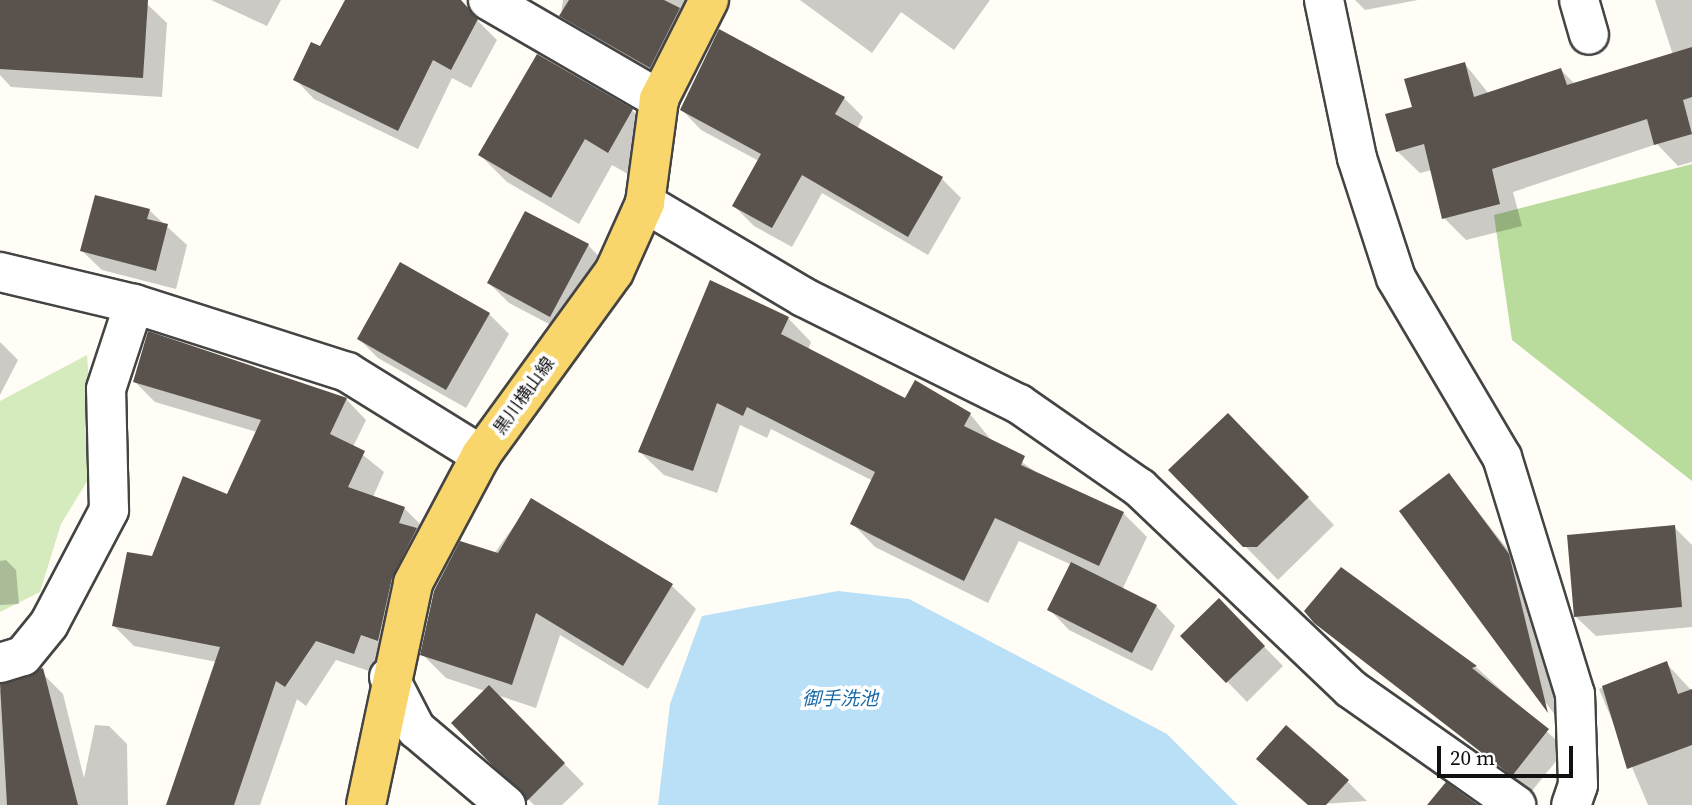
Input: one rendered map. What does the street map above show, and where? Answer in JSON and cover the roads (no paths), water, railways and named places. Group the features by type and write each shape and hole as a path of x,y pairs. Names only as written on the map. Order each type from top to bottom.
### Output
{"main road":[{"name":"黒川横山線","path":"366,805 389,677 413,583 481,455 614,272 645,203 659,99 709,0"}],"street":[{"path":"488,0 659,99"},
{"path":"1324,0 1357,158 1396,278 1502,457 1571,681 1578,785 1571,805"},
{"path":"645,203 803,297 1019,404 1140,488 1351,689 1516,805"},
{"path":"0,272 134,304 347,372 481,455"},
{"path":"0,663 23,656 49,624 109,510 106,389 134,304"},
{"path":"389,677 416,729 506,805"}],"water":[{"name":"御手洗池","path":"838,591 909,599 1167,734 1238,805 658,805 670,704 702,616"}]}
